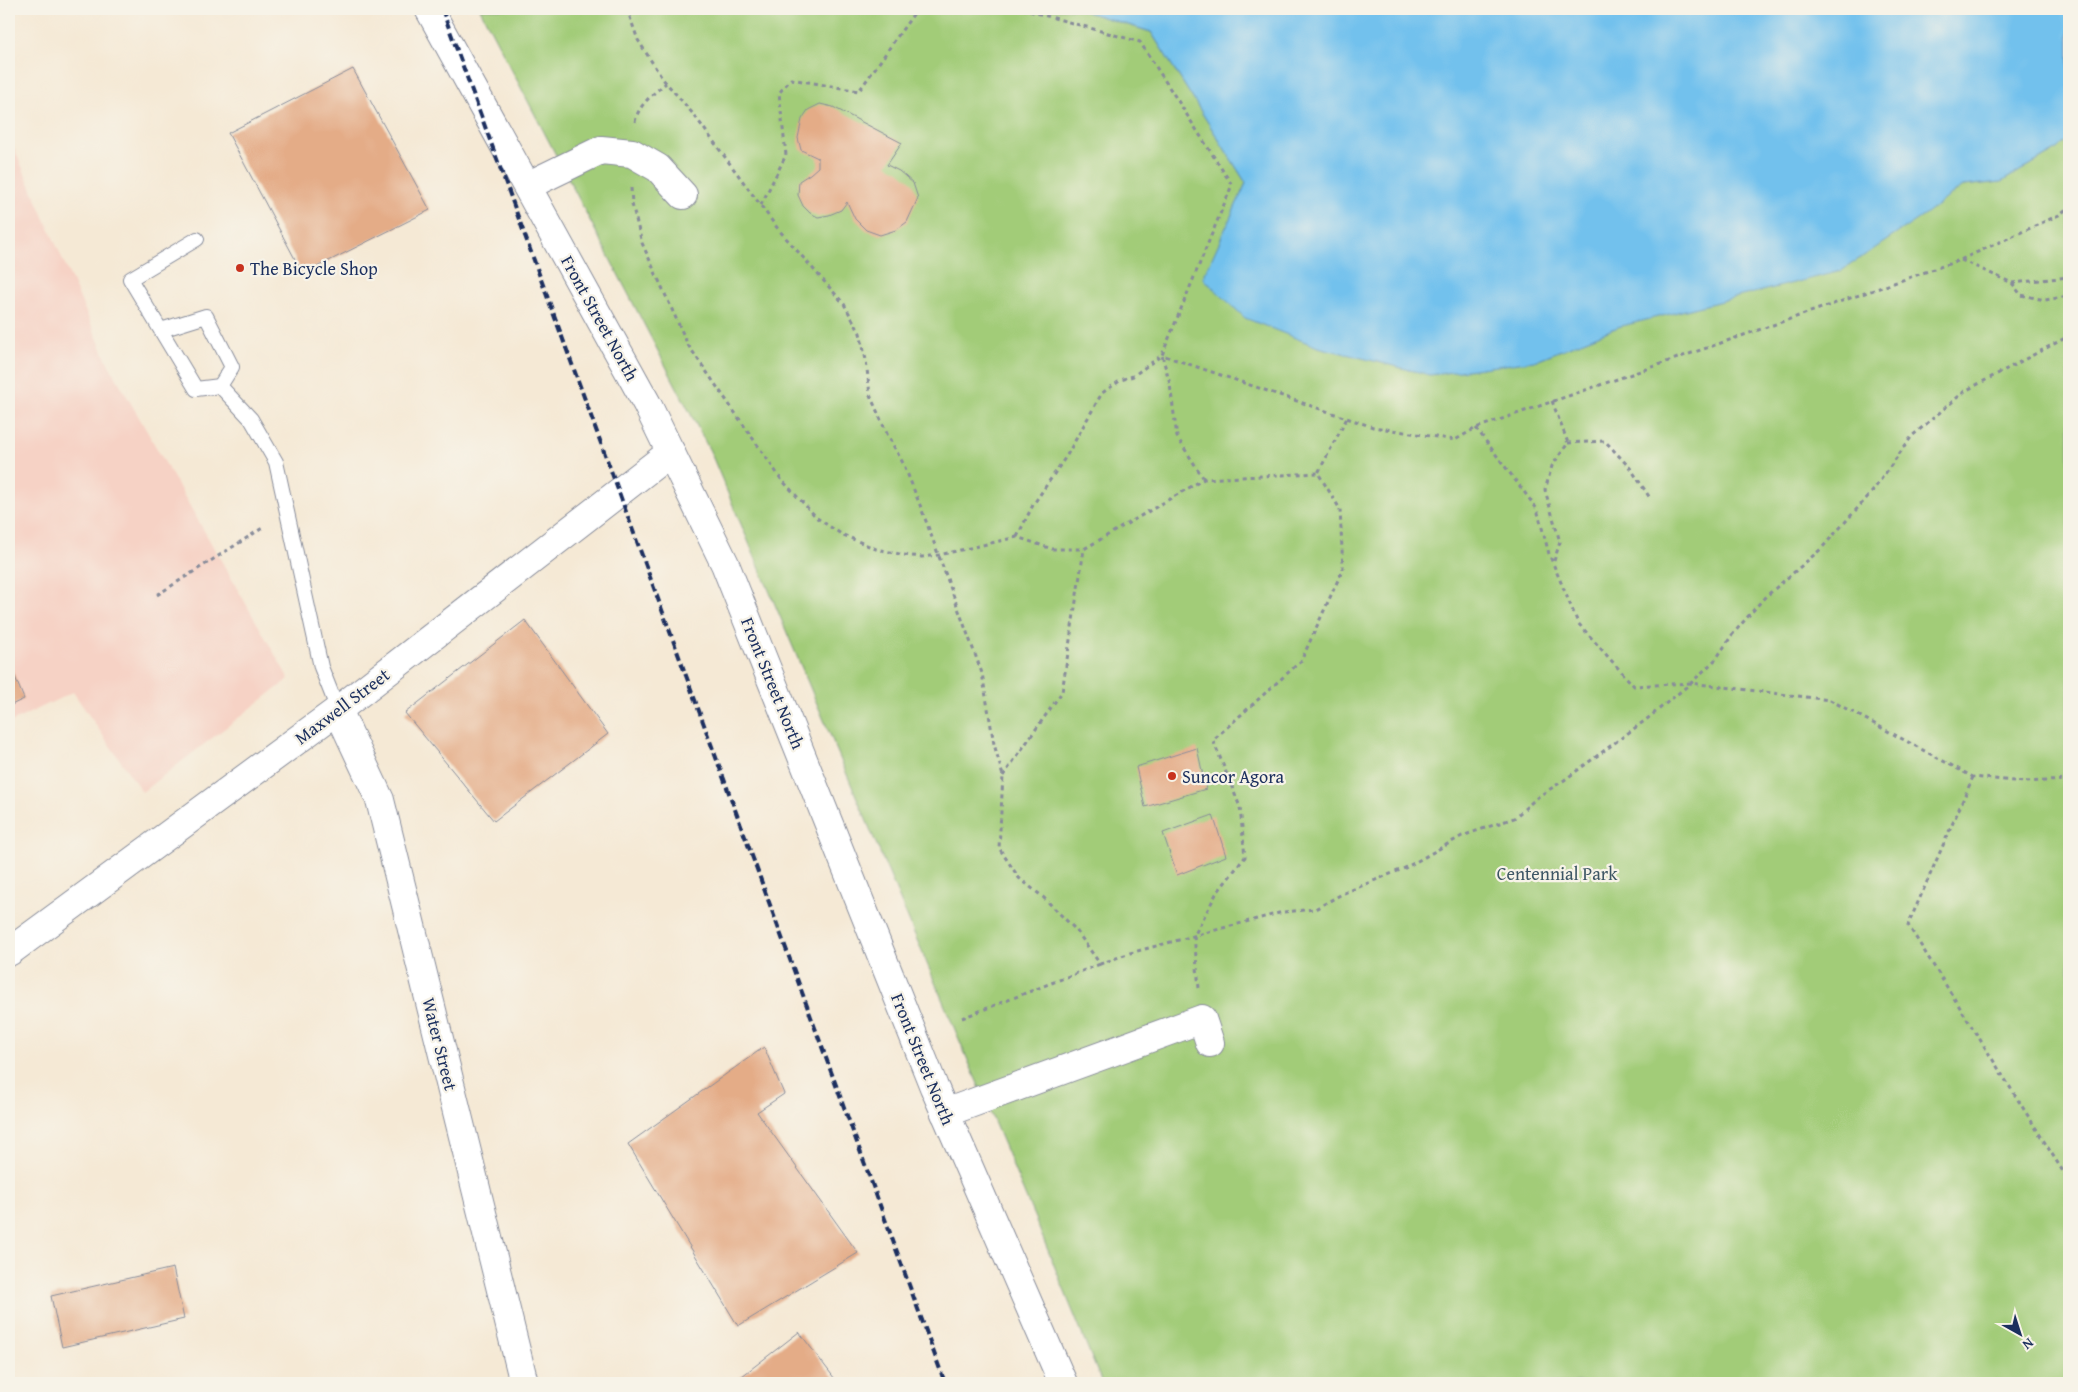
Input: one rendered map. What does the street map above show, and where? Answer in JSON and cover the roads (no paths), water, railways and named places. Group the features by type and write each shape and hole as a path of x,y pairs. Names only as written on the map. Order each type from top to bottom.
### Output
{"street":[{"name":"Front Street North","path":"429,9 647,404 725,564 945,1113 1063,1383"},
{"path":"527,186 601,150 632,153 658,168 683,195"},
{"name":"Maxwell Street","path":"9,952 338,710 671,452"},
{"name":"Water Street","path":"338,710 380,800 524,1383"},
{"path":"945,1113 1107,1066 1206,1031"}],"lane":[{"path":"198,239 130,279 196,389 220,386"},
{"path":"161,330 206,316 232,367 220,386"},
{"path":"220,386 251,419 276,462 321,667 338,710"}],"water":[{"path":"1077,9 2069,9 2069,138 2059,148 2001,182 1963,186 1926,214 1841,271 1618,327 1534,361 1430,375 1318,347 1245,318 1203,278 1246,183 1151,32"}],"railway":[{"path":"442,9 945,1383"}],"place":[{"name":"The Bicycle Shop","path":"240,268"},
{"name":"Suncor Agora","path":"1172,776"}],"park label":[{"name":"Centennial Park","path":"1557,873"}]}
